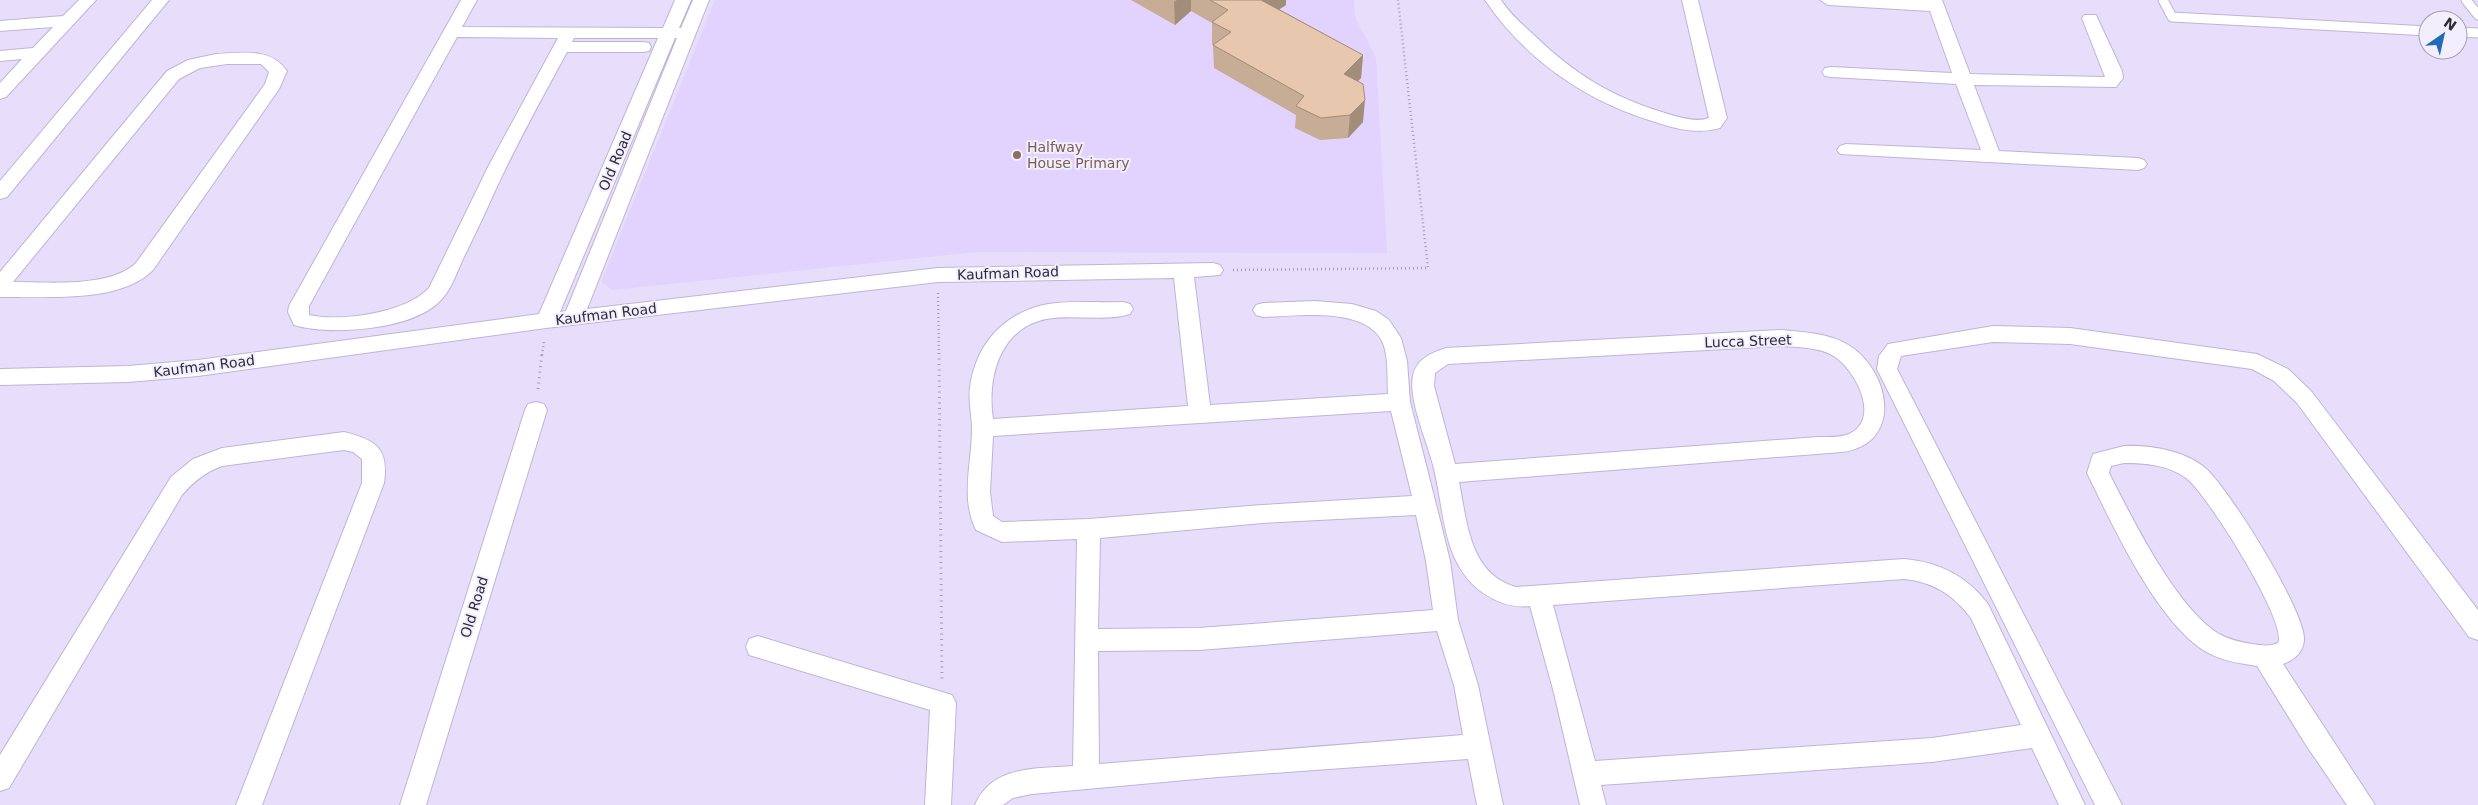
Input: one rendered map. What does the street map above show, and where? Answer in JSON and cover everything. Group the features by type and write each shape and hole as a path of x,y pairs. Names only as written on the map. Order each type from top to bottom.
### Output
{"street":[{"path":"0,93 88,0"},
{"path":"0,193 161,0"},
{"path":"469,0 299,306 298,312 301,320 315,324 378,318 416,308 432,298 441,286 498,164 565,40"},
{"name":"Old Road","path":"573,318 675,40 683,0"},
{"name":"Old Road","path":"546,321 675,40 701,0"},
{"path":"1493,0 1503,14 1585,86 1686,126 1701,127 1714,124 1718,118 1690,0"},
{"path":"1828,0 1935,3 1992,158"},
{"path":"1832,72 1962,79 2110,83 2114,78 2113,71 2090,18"},
{"path":"0,26 68,21"},
{"path":"450,32 565,40 675,40"},
{"path":"0,56 38,53"},
{"path":"0,284 173,75 195,62 217,58 263,59 268,61 278,71 273,85 160,247 136,273 121,282 102,285 0,290"},
{"path":"1846,150 2138,164"},
{"name":"Kaufman Road","path":"0,377 128,374 198,368 546,321 938,275 1212,270"},
{"path":"1183,271 1200,414"},
{"path":"1123,309 1045,312 1033,315 1006,332 994,345 984,366 980,390 983,428 980,463 983,522 1002,532 1089,529 1243,516 1424,504"},
{"path":"1263,310 1348,310 1377,321 1391,337 1394,347 1399,402 1438,562 1446,620 1466,685 1490,805"},
{"path":"2109,805 1887,369 1889,356 1895,349 1994,334 2023,333 2070,336 2227,356 2270,368 2291,383 2304,397 2478,629"},
{"name":"Lucca Street","path":"1447,474 1786,449 1852,442 1868,432 1876,418 1876,409 1867,382 1849,356 1837,348 1816,341 1798,339 1750,339 1446,356 1433,360 1426,368 1423,378 1447,474 1456,526 1462,547 1472,566 1497,590 1510,596 1539,596 1918,569 1951,582 1973,602 1999,649 2037,735 2072,805"},
{"path":"983,428 1028,427 1399,402"},
{"name":"Old Road","path":"412,805 536,410"},
{"path":"0,779 174,489 188,472 204,462 222,457 344,441 361,445 372,453 376,464 373,483 249,805"},
{"path":"2265,656 2285,653 2289,649 2292,636 2287,617 2230,520 2202,478 2175,463 2144,456 2124,454 2101,460 2098,472 2106,489 2160,583 2188,622 2208,639 2227,650 2265,656 2315,737 2362,805"},
{"path":"1086,777 1086,640 1089,529"},
{"path":"1539,596 1593,805"},
{"path":"1086,640 1200,638 1446,620"},
{"path":"758,647 943,703 938,805"},
{"path":"1586,774 1932,750 2037,735"},
{"path":"988,805 993,794 1018,784 1218,765 1477,746"}],"lane":[{"path":"2163,0 2172,17 2418,29"},
{"path":"2466,0 2478,15"}],"path":[{"path":"1212,270 1428,268 1398,0"},
{"path":"938,275 943,703"},
{"path":"536,410 546,321"}],"shaded area":[{"name":"Halfway House Primary","path":"715,0 1354,0 1355,17 1376,58 1387,253 977,252 612,290 601,282"}],"building":[{"path":"1210,0 1261,0 1363,55 1344,74 1363,84 1365,100 1350,115 1321,118 1296,106 1304,96 1213,45 1231,32 1212,22 1228,10"}],"place":[{"name":"Halfway House Primary","path":"1017,155"}]}
